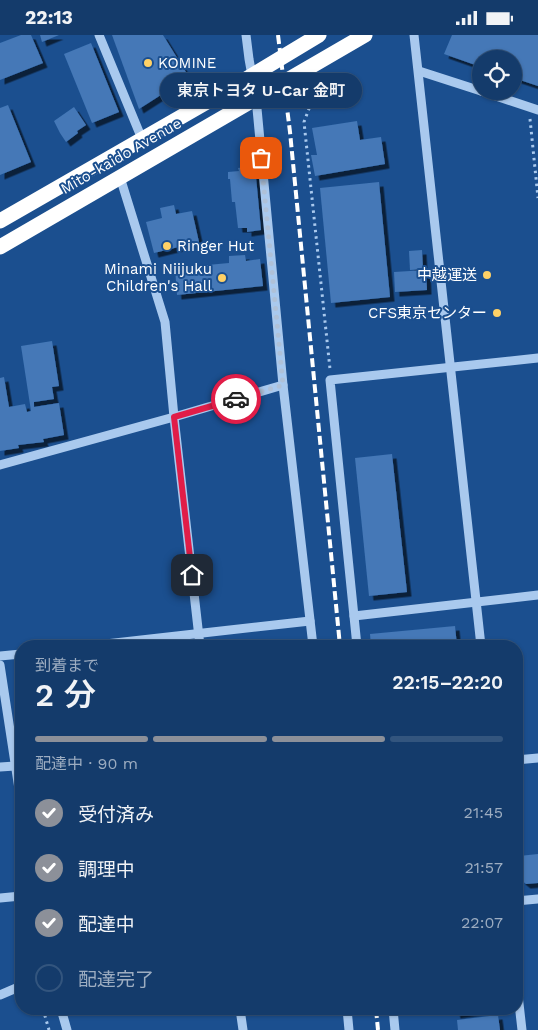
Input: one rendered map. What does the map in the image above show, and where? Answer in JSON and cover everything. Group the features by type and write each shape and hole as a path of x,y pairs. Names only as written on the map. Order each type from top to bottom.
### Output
{"highway":[{"name":"Mito-kaido Avenue","path":"0,221 319,35"},
{"name":"Mito-kaido Avenue","path":"0,247 365,35"}],"street":[{"path":"99,35 142,139"},
{"path":"246,35 256,98 283,385 312,640"},
{"path":"414,35 480,640"},
{"path":"419,71 472,88"},
{"path":"232,87 243,87 252,91 256,98"},
{"path":"509,100 538,109"},
{"path":"120,177 165,322 199,640"},
{"path":"356,640 330,379 538,358"},
{"path":"0,465 283,385"},
{"path":"354,616 538,595"},
{"path":"143,640 310,621"},
{"path":"0,656 15,655"},
{"path":"0,665 15,766 0,767"},
{"path":"523,759 538,758"},
{"path":"0,898 15,897"},
{"path":"523,900 538,899"},
{"path":"0,995 15,989"},
{"path":"63,1015 67,1030"},
{"path":"241,1015 243,1030"},
{"path":"348,1015 349,1030"},
{"path":"394,1015 395,1030"},
{"path":"520,1015 522,1030"}],"path":[{"path":"312,80 310,105 304,122 330,379"},
{"path":"528,106 538,198"},
{"path":"45,1015 49,1030"}],"building":[{"path":"21,35 31,35 43,63 0,80 0,43"},
{"path":"40,35 59,35 42,42"},
{"path":"112,35 163,35 189,77 139,109"},
{"path":"452,35 538,35 538,86 522,81 522,50 472,50 472,64 444,54"},
{"path":"91,43 119,112 92,123 64,54"},
{"path":"8,105 31,162 0,175 0,108"},
{"path":"74,107 86,125 66,142 54,121"},
{"path":"357,121 360,140 381,137 385,164 315,176 311,155 317,155 312,128"},
{"path":"255,166 261,230 247,232 247,228 238,228 235,202 232,202 228,172 239,171 238,168"},
{"path":"379,182 390,297 331,303 320,188"},
{"path":"174,205 176,214 192,211 199,242 154,253 146,222 162,218 160,208"},
{"path":"422,250 423,269 410,270 409,251"},
{"path":"245,255 246,261 260,259 263,286 177,295 175,268 229,263 229,256"},
{"path":"426,270 427,290 395,292 394,272"},
{"path":"52,341 59,386 52,387 54,399 34,402 34,407 59,403 64,435 43,439 44,442 18,445 19,448 0,451 0,378 4,377 9,407 25,404 27,412 31,411 21,346"},
{"path":"392,454 407,592 369,596 355,458"},
{"path":"455,626 456,640 370,640 370,634"},
{"path":"538,854 538,883 526,884 523,882 523,856"},
{"path":"498,1015 500,1030 458,1030 457,1020"}],"railway":[{"path":"278,35 290,132 339,640"},
{"path":"377,1015 378,1030"}],"way so far":[{"path":"236,399 283,385 261,158"}],"place":[{"name":"KOMINE","path":"148,63"},
{"name":"東京トヨタ U-Car 金町","path":"261,158"},
{"name":"Ringer Hut","path":"167,246"},
{"name":"中越運送","path":"487,275"},
{"name":"Minami Niijuku Children's Hall","path":"222,278"},
{"name":"CFS東京センター","path":"497,313"}],"route":[{"path":"192,575 174,417 236,399"}]}
